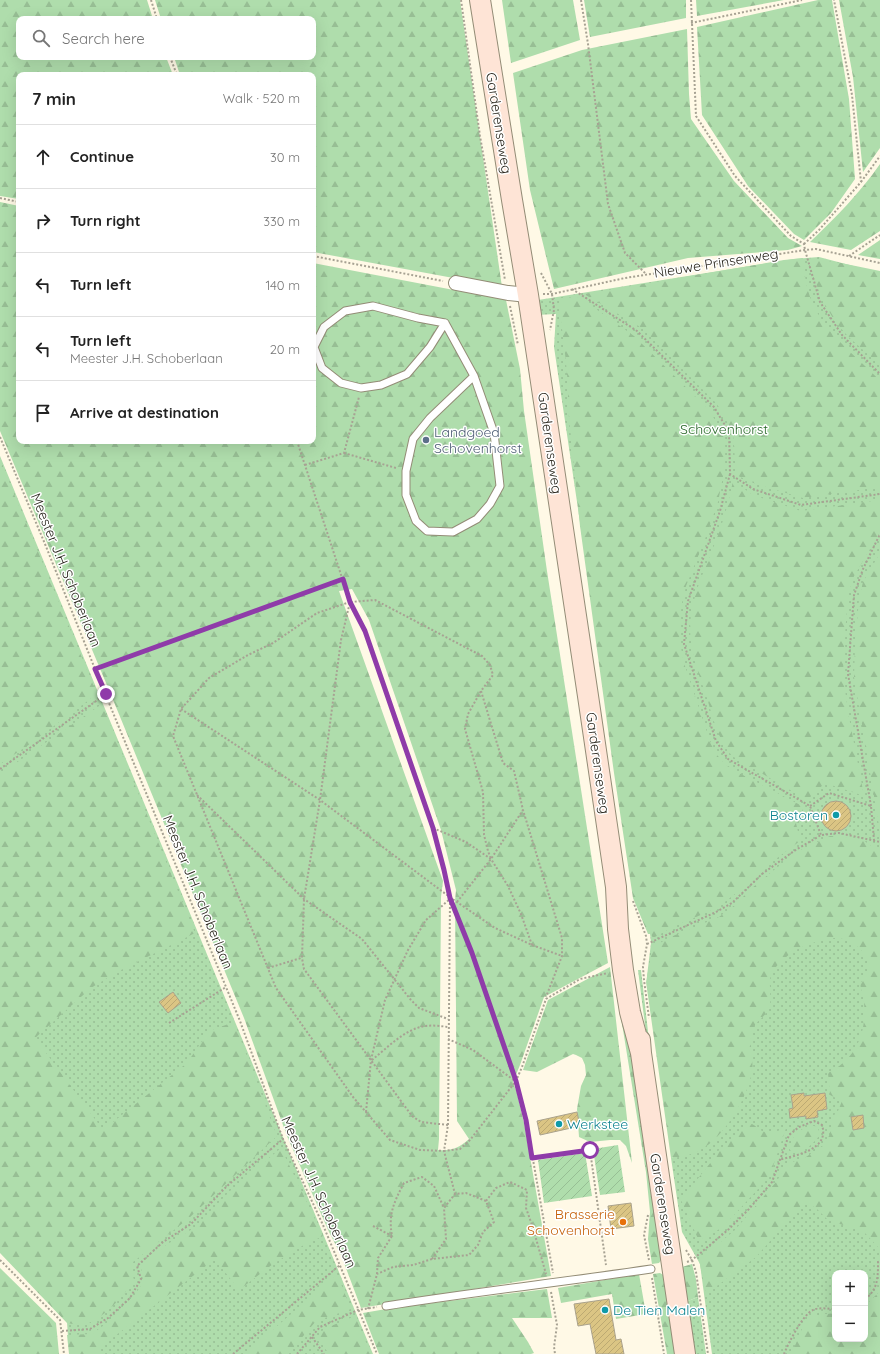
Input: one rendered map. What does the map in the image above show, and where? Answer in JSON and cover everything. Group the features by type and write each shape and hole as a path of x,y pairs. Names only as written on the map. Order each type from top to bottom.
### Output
{"main road":[{"name":"Garderenseweg","path":"480,0 528,295 616,887 634,968 638,1000 641,1054 685,1354"}],"street":[{"path":"456,283 508,293 528,295"}],"lane":[{"path":"316,344 324,327 345,311 373,306 418,318 445,323"},
{"path":"445,323 474,376 494,433 500,486 490,504 477,519 453,532 427,531 416,521 406,495 406,471 413,439 430,418 474,376"},
{"path":"316,353 322,368 341,383 361,388 381,385 407,374 430,347 445,323"},
{"path":"386,1306 466,1293 607,1276 651,1269"}],"path":[{"path":"151,0 157,16"},
{"name":"Garderenseweg","path":"461,0 480,136 508,293"},
{"path":"581,0 608,204 625,253 646,274"},
{"path":"691,0 696,116 735,176 791,236 804,244 820,302 842,335 880,374"},
{"path":"692,23 802,0"},
{"path":"834,0 852,95 861,182"},
{"path":"171,60 176,72"},
{"path":"804,244 819,230 861,182 880,156"},
{"path":"0,198 16,201"},
{"path":"849,256 880,235"},
{"name":"Nieuwe Prinsenweg","path":"552,294 646,274 805,250 816,249 880,263"},
{"path":"316,257 456,283"},
{"path":"572,289 638,331 714,407 729,432 730,474 720,510 688,601 684,644 716,741 728,759 810,806 821,835"},
{"path":"344,453 361,388"},
{"name":"Meester J.H. Schoberlaan","path":"0,437 240,1021 283,1139 323,1225 377,1354"},
{"path":"298,444 350,602 365,631 433,828 450,898 472,953 516,1081 526,1120 552,1283 557,1325 554,1347 555,1354"},
{"path":"305,465 344,453 406,471"},
{"path":"730,474 753,490 801,505 880,494"},
{"path":"874,840 871,806 848,674 854,595 863,569 880,534"},
{"path":"95,669 343,579"},
{"path":"481,691 503,763 514,771 562,938 562,956 516,1081 470,1140 460,1148 444,1151 420,1150 390,1140 353,1097 276,988 173,736 181,709 208,678 248,655 273,643 317,613 350,602 375,600 482,656 490,665 493,675 481,691 468,714 465,729 483,792 484,835 488,850 491,859 508,886 521,914 532,945"},
{"path":"350,602 341,640 320,800 304,899 302,958 304,969 412,1116 421,1122 448,1125"},
{"path":"0,769 106,694"},
{"path":"181,709 320,800 450,898 495,928 532,945 562,956"},
{"path":"810,806 829,793 871,806"},
{"path":"196,794 304,899 362,939 419,1008 448,1019"},
{"path":"457,902 491,859 524,810"},
{"path":"433,828 466,842 491,859"},
{"path":"647,944 732,903 762,874 794,851 821,835 839,833 880,842"},
{"path":"366,1113 371,1060 385,1000 408,950 426,920 450,898"},
{"path":"450,898 448,1125 444,1151 455,1194"},
{"path":"268,968 302,958"},
{"path":"546,999 580,979 607,974"},
{"path":"169,1023 226,987"},
{"path":"371,1060 398,1039 418,1027 448,1027"},
{"path":"448,1039 473,1050 516,1081"},
{"name":"Garderenseweg","path":"708,1354 699,1287 692,1260 729,1229 749,1209 772,1182 774,1174 779,1160 784,1146 789,1135 798,1127 814,1121 822,1126 824,1132 822,1139 815,1148 801,1154 779,1160"},
{"path":"62,1332 90,1329 108,1318 130,1298 140,1279 137,1266 163,1242 191,1224 227,1186 283,1139"},
{"path":"532,1158 590,1150 607,1276"},
{"path":"368,1309 377,1274 378,1258 392,1236 390,1224 393,1203 404,1182 422,1177 434,1186 444,1208 446,1239 432,1259"},
{"path":"486,1201 496,1188 510,1182 527,1190 526,1208 552,1283"},
{"path":"377,1274 393,1267 432,1259 469,1256 478,1245 483,1232 494,1222 486,1201 466,1192 455,1194 444,1208"},
{"path":"373,1226 392,1236"},
{"path":"0,1260 60,1320 64,1354"},
{"path":"868,1297 877,1285 878,1262 880,1261"},
{"path":"233,1354 340,1265"},
{"path":"297,1354 320,1327 358,1310 386,1306"},
{"path":"784,1354 788,1344 806,1315 814,1309 832,1309"},
{"path":"311,1337 324,1354"}],"green space":[{"path":"0,0 147,0 152,16 16,16 16,60 167,60 172,72 16,72 16,199 0,196"},
{"path":"155,0 460,0 502,287 316,253 316,72 179,72 175,60 316,60 316,16 160,16"},
{"path":"502,0 573,0 580,40 511,63"},
{"path":"584,0 686,0 686,18 590,37"},
{"path":"696,0 784,0 697,16"},
{"path":"818,0 832,0 849,99 855,179 831,213 804,240 794,234 748,186 702,115 697,27"},
{"path":"839,0 880,0 880,148 863,172 853,77"},
{"path":"687,29 691,119 734,181 788,238 802,246 788,250 688,258 554,289 530,190 513,73 582,50"},
{"path":"880,164 880,231 851,250 810,242 856,195"},
{"path":"0,202 16,205 16,444 316,444 316,264 506,300 520,369 524,411 547,571 608,963 544,997 513,1082 524,1123 551,1276 361,1308 341,1255 329,1232 287,1136 244,1018 109,690 0,431","holes":["352,589 369,620 441,830 456,890 457,1121 469,1139 462,1145 447,1150 438,1150 441,897 443,881 339,591"]},
{"path":"880,240 880,259 858,255"},
{"name":"Schovenhorst","path":"819,257 880,273 880,1354 712,1354 700,1264 682,1232 671,1158 673,1158 670,1128 647,976 651,943 649,924 584,549 554,347 556,314 536,315 532,301 794,259"},
{"path":"803,258 805,265 805,279 812,302 818,314 834,335 880,381 880,487 803,498 756,484 736,475 733,432 717,404 642,328 584,294"},
{"path":"808,258 880,271 880,365 837,324 817,287"},
{"path":"579,297 634,336 709,410 724,435 725,466 718,502 686,586 682,603 679,625 680,643 684,663 710,741 717,755 725,764 737,772 804,807 796,823 800,841 761,870 740,890 717,908 675,926 653,938 651,934 648,934 633,898 580,526 568,408 567,369 559,305 561,298"},
{"path":"0,456 373,1354 78,1354 68,1337 67,1322 0,1252"},
{"path":"0,460 97,694 27,746 0,764"},
{"path":"733,481 753,495 801,511 880,500 880,532 853,578 848,597 844,646 843,677 864,796 825,783 807,800 732,756 723,743 716,728 694,656 690,629 693,603 723,520"},
{"path":"880,553 880,832 854,677 859,599 863,582"},
{"path":"102,704 195,933 117,972 91,988 35,1038 103,1130 187,1063 209,1031 234,1022 277,1136 188,1219 133,1262 131,1270 134,1280 113,1306 93,1321 84,1325 79,1325 67,1323 0,1253 0,774"},
{"path":"830,836 860,838 873,847 880,848 880,1252 879,1248 864,1232 828,1220 817,1209 805,1201 756,1257 706,1294 699,1260 735,1230 777,1181 787,1164 806,1157 822,1146 829,1136 835,1113 838,1111 842,1101 830,1095 828,1073 846,1060 858,1044 864,1024 864,1002 860,983 866,976 868,969 867,961 859,948 852,943 844,939 832,938 800,948 791,953 775,968 772,972 770,981 769,1009 753,1028 752,1032 752,1071 750,1081 746,1093 734,1116 718,1136 700,1150 683,1156 671,1158 646,982 651,949 668,938 719,917 796,852"},
{"path":"610,967 632,1163 626,1146 620,1140 590,1142 579,1137 577,1109 581,1086 586,1075 585,1065 582,1058 573,1054 537,1072 523,1070 548,1000"},
{"path":"638,970 641,970 666,1190"},
{"path":"619,973 664,1256 659,1263 652,1264 648,1239 650,1212 646,1172 614,974"},
{"path":"752,1124 760,1130 766,1132 773,1132 786,1128 769,1177 723,1227 699,1241 681,1200 719,1150 747,1126"},
{"path":"810,1126 818,1128 819,1136 804,1150 792,1152 790,1150 790,1145 793,1138 798,1132"},
{"path":"618,1145 625,1192 600,1195 593,1149"},
{"path":"281,1148 323,1236 300,1247 273,1264 239,1290 215,1259 98,1349 102,1354 69,1354 67,1335 92,1334 111,1320 132,1301 143,1281 141,1267 166,1245 194,1228 231,1190"},
{"path":"585,1153 592,1196 544,1203 538,1160"},
{"path":"692,1264 696,1279 698,1297 683,1303 682,1267"},
{"path":"0,1268 56,1323 59,1354 0,1354"},
{"path":"660,1273 668,1278 679,1354 667,1354 653,1274"},
{"path":"337,1274 351,1309 316,1321 288,1354 245,1354"},
{"path":"639,1274 646,1314 616,1319 612,1294 561,1303 558,1288"},
{"path":"880,1287 880,1354 792,1354 804,1325 810,1318 819,1315 832,1313 832,1342 868,1342 868,1303 878,1293"},
{"path":"547,1289 552,1318 512,1318 534,1353 531,1354 379,1354 363,1313 392,1308"},
{"path":"698,1297 706,1354 692,1354 683,1303"},
{"path":"355,1316 371,1354 329,1354 317,1337 324,1329"}],"building":[{"name":"Bostoren","path":"836,801 842,802 850,810 850,822 842,830 836,831 830,830 822,822 821,816 822,810 830,802"},
{"path":"173,992 181,1003 168,1013 159,1002"},
{"path":"804,1093 804,1096 825,1093 827,1109 817,1111 818,1117 806,1119 806,1116 790,1118 789,1109 793,1108 791,1095"},
{"name":"Werkstee","path":"577,1112 580,1126 540,1135 537,1121"},
{"path":"863,1115 864,1128 853,1130 851,1117"},
{"path":"631,1203 634,1226 611,1229 608,1206"},
{"path":"609,1299 616,1340 621,1339 624,1354 596,1354 590,1324 578,1326 574,1304"}],"place":[{"name":"Landgoed Schovenhorst","path":"426,440"},
{"name":"Bostoren","path":"836,815"},
{"name":"Werkstee","path":"559,1124"},
{"name":"Brasserie Schovenhorst","path":"623,1222"},
{"name":"De Tien Malen","path":"605,1310"}],"route":[{"path":"106,694 95,669 343,579 350,602 365,631 433,828 450,898 472,953 516,1081 526,1120 532,1158 590,1150"}]}
